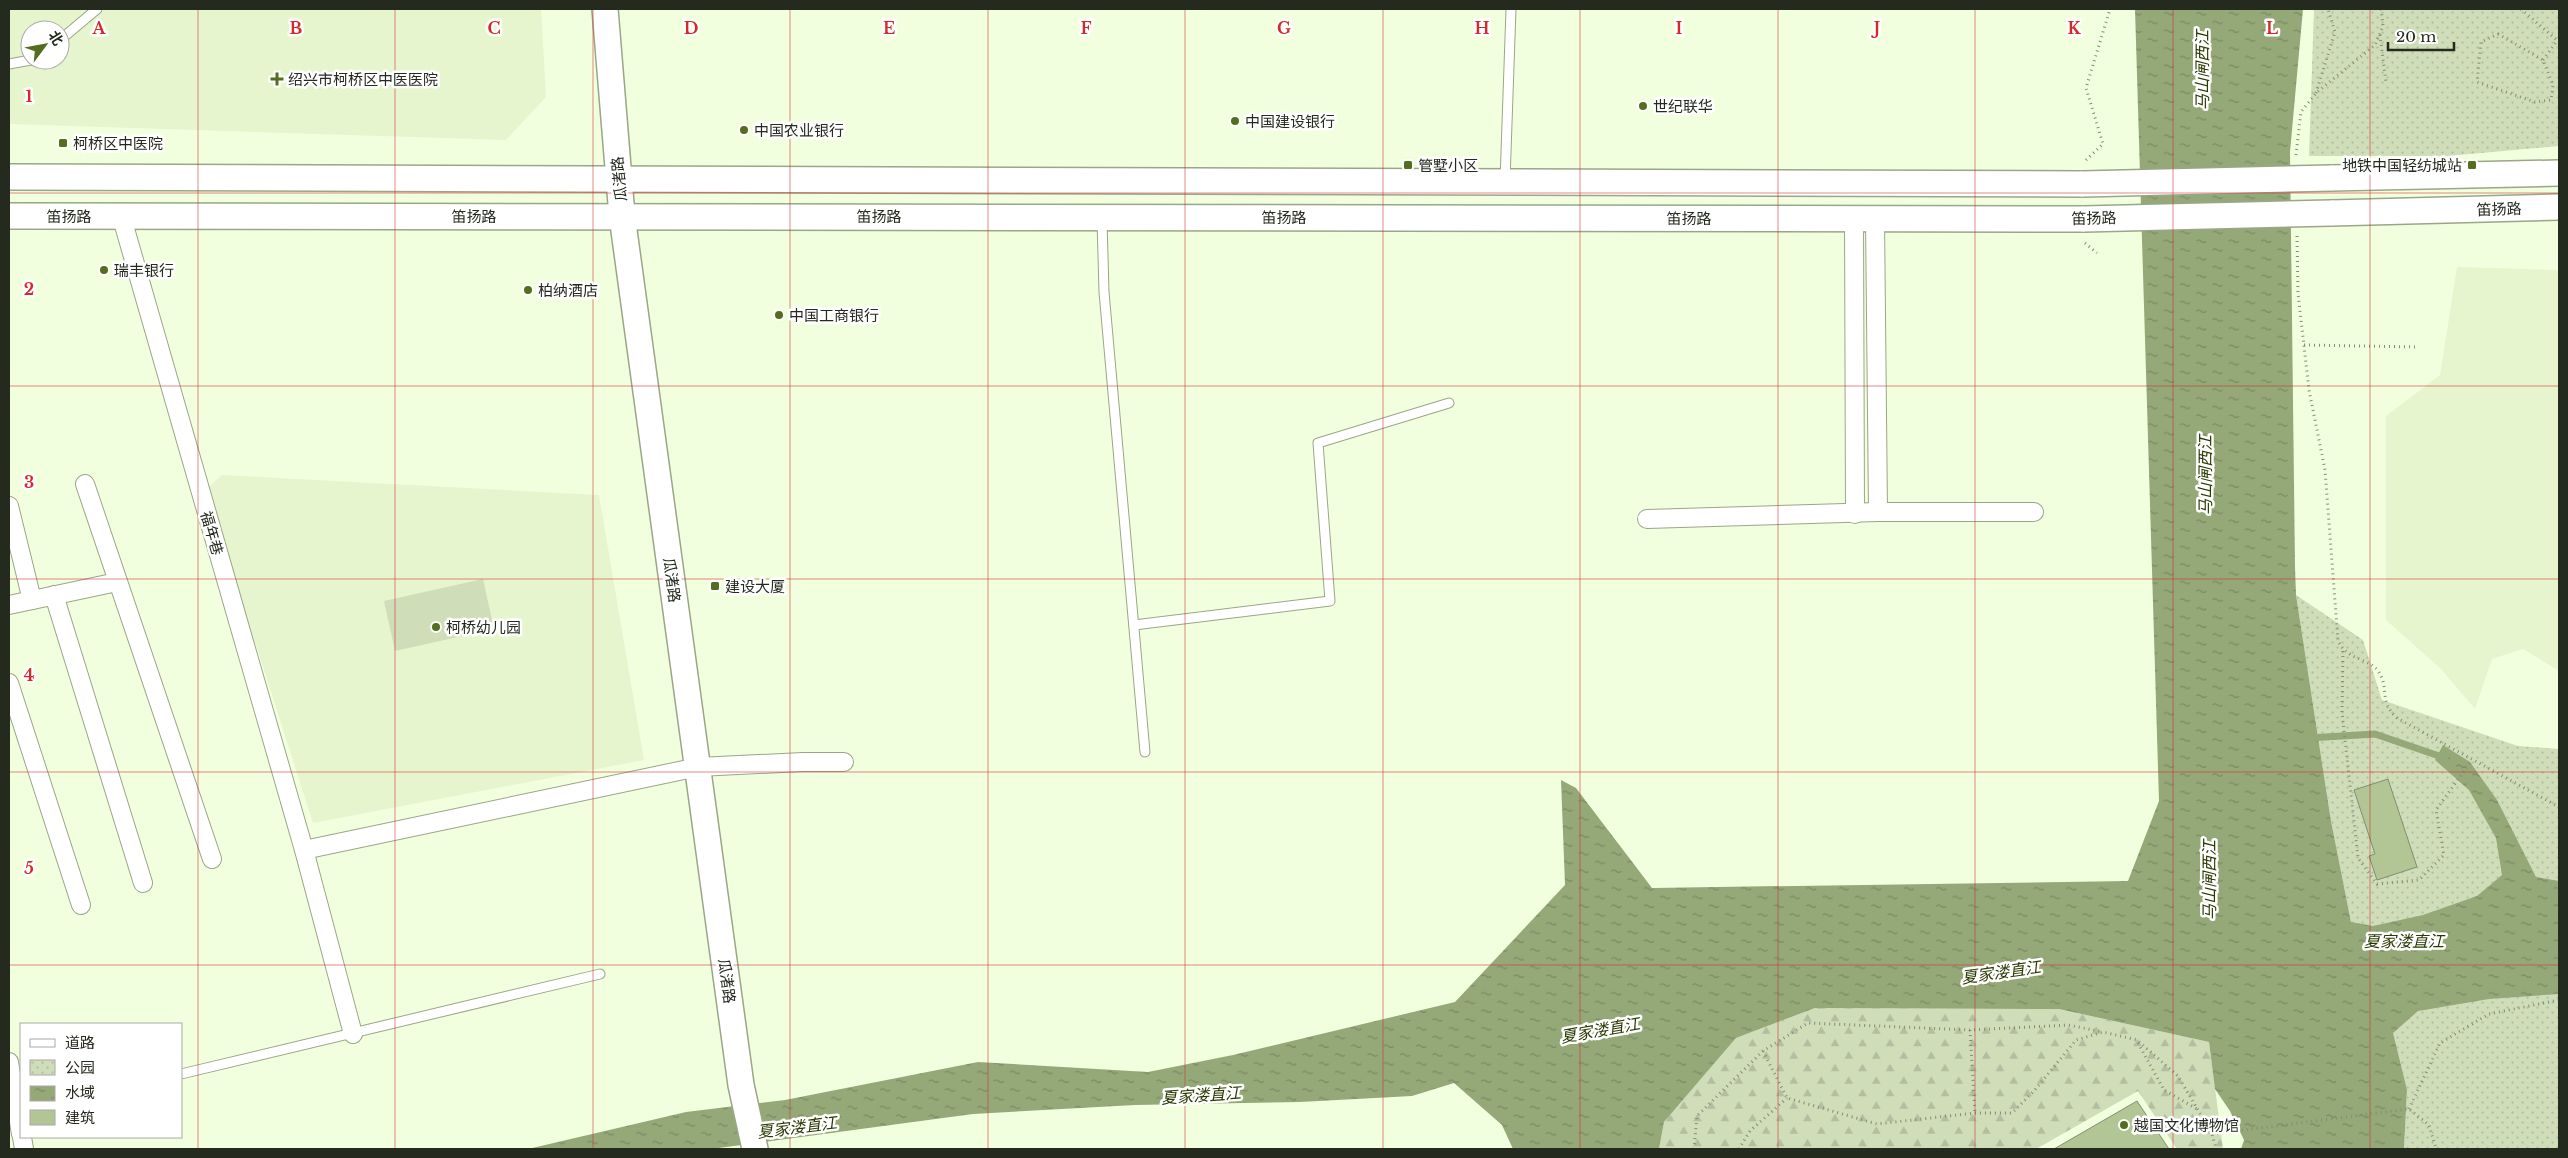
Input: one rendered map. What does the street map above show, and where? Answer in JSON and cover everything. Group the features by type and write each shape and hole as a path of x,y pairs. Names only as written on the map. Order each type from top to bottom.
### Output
{"street":[{"name":"瓜渚路","path":"605,9 622,216 741,1085 755,1149"},
{"path":"9,177 2083,184 2559,174"},
{"name":"笛扬路","path":"9,216 2084,219 2559,207"},
{"name":"福年巷","path":"121,215 304,850 353,1034"},
{"path":"1864,218 1878,512"},
{"path":"1855,514 1864,218"},
{"path":"85,484 212,859"},
{"path":"9,506 32,600"},
{"path":"1647,519 1878,512 2034,512"},
{"path":"9,605 117,582"},
{"path":"54,595 143,883"},
{"path":"9,683 81,905"},
{"path":"304,850 698,767 844,762"},
{"path":"9,1062 20,1123"}],"lane":[{"path":"70,32 97,9"},
{"path":"1504,183 1511,9"},
{"path":"1102,217 1104,292 1146,752"},
{"path":"1134,625 1330,601 1318,443 1449,403"},
{"path":"182,1074 600,974"}],"path":[{"path":"2103,144 2086,88 2110,9"},
{"path":"2316,93 2335,32 2328,9"},
{"path":"2296,158 2301,112 2316,93 2375,45 2383,26 2381,9"},
{"path":"2521,9 2558,41 2542,60"},
{"path":"2380,34 2386,83"},
{"path":"2498,34 2542,60 2554,85 2550,100 2535,102 2477,82 2480,42 2498,34"},
{"path":"2554,85 2559,86"},
{"path":"2298,235 2298,293 2309,390 2325,470 2331,526 2332,590 2338,641 2343,651 2343,726 2358,858 2378,884 2419,880 2444,855 2436,810 2472,760"},
{"path":"2304,345 2418,347"},
{"path":"2343,651 2378,670 2382,681 2386,708 2397,718 2559,807"},
{"path":"2409,1109 2440,1043 2489,1014 2559,1000"},
{"path":"1694,1149 1697,1116 1763,1051 1808,1024 1970,1030 2068,1025 2137,1040 2178,1076 2212,1134 2216,1149"},
{"path":"1970,1030 1976,1113"},
{"path":"1763,1051 1787,1098 1877,1124 1976,1113 2012,1114 2034,1091 2076,1040 2103,1032"},
{"path":"2137,1040 2164,1090 2198,1109"},
{"path":"1740,1149 1750,1131 1787,1098"},
{"path":"2212,1134 2409,1109 2429,1124 2436,1149"}],"shaded area":[{"name":"绍兴市柯桥区中医医院","path":"9,9 541,9 546,97 506,140 9,124"},
{"path":"2457,267 2559,270 2559,671 2523,649 2492,659 2475,709 2441,669 2386,620 2386,416 2440,375"},
{"name":"柯桥幼儿园","path":"222,475 599,495 644,760 313,823 206,489"}],"green space":[{"path":"2314,9 2559,9 2559,146 2448,156 2309,156"},
{"path":"483,579 494,629 395,651 384,601"},
{"path":"2296,595 2363,640 2382,700 2518,746 2559,749 2559,1149 2404,1149 2407,1090 2351,922 2331,821"},
{"path":"1815,1008 2059,1009 2209,1042 2223,1149 2177,1149 2138,1091 2036,1149 1659,1149 1664,1122 1736,1038"}],"water":[{"path":"2135,9 2303,9 2290,152 2296,595 2331,821 2351,922 2373,926 2423,915 2477,896 2502,875 2496,838 2469,790 2435,760 2443,745 2470,762 2497,800 2536,877 2559,881 2559,994 2489,999 2418,1011 2393,1033 2407,1090 2404,1149 2241,1149 2244,1140 2230,1111 2215,1089 2209,1042 2059,1009 1815,1008 1736,1038 1664,1122 1659,1149 1513,1149 1502,1125 1454,1083 1412,1096 1300,1102 1135,1105 973,1114 711,1149 528,1149 686,1112 785,1100 978,1062 1148,1072 1233,1055 1455,1002 1565,885 1561,780 1576,788 1652,888 2128,881 2159,801"}],"building":[{"path":"2388,779 2417,867 2377,880 2369,856 2375,854 2354,790"},
{"name":"越国文化博物馆","path":"2137,1101 2169,1149 2054,1149"}],"waterway":[{"path":"2309,738 2375,734 2445,758"}],"place":[{"name":"绍兴市柯桥区中医医院","path":"277,79"},
{"name":"世纪联华","path":"1643,106"},
{"name":"中国建设银行","path":"1235,121"},
{"name":"中国农业银行","path":"744,130"},
{"name":"柯桥区中医院","path":"63,143"},
{"name":"管墅小区","path":"1408,165"},
{"name":"地铁中国轻纺城站","path":"2472,165"},
{"name":"瑞丰银行","path":"104,270"},
{"name":"柏纳酒店","path":"528,290"},
{"name":"中国工商银行","path":"779,315"},
{"name":"建设大厦","path":"715,586"},
{"name":"柯桥幼儿园","path":"436,627"},
{"name":"越国文化博物馆","path":"2124,1125"}],"water label":[{"name":"马山闸西江","path":"2202,70"},
{"name":"马山闸西江","path":"2205,475"},
{"name":"马山闸西江","path":"2209,880"},
{"name":"夏家溇直江","path":"2404,941"},
{"name":"夏家溇直江","path":"2001,972"},
{"name":"夏家溇直江","path":"1600,1030"},
{"name":"夏家溇直江","path":"1201,1095"},
{"name":"夏家溇直江","path":"797,1127"}]}
